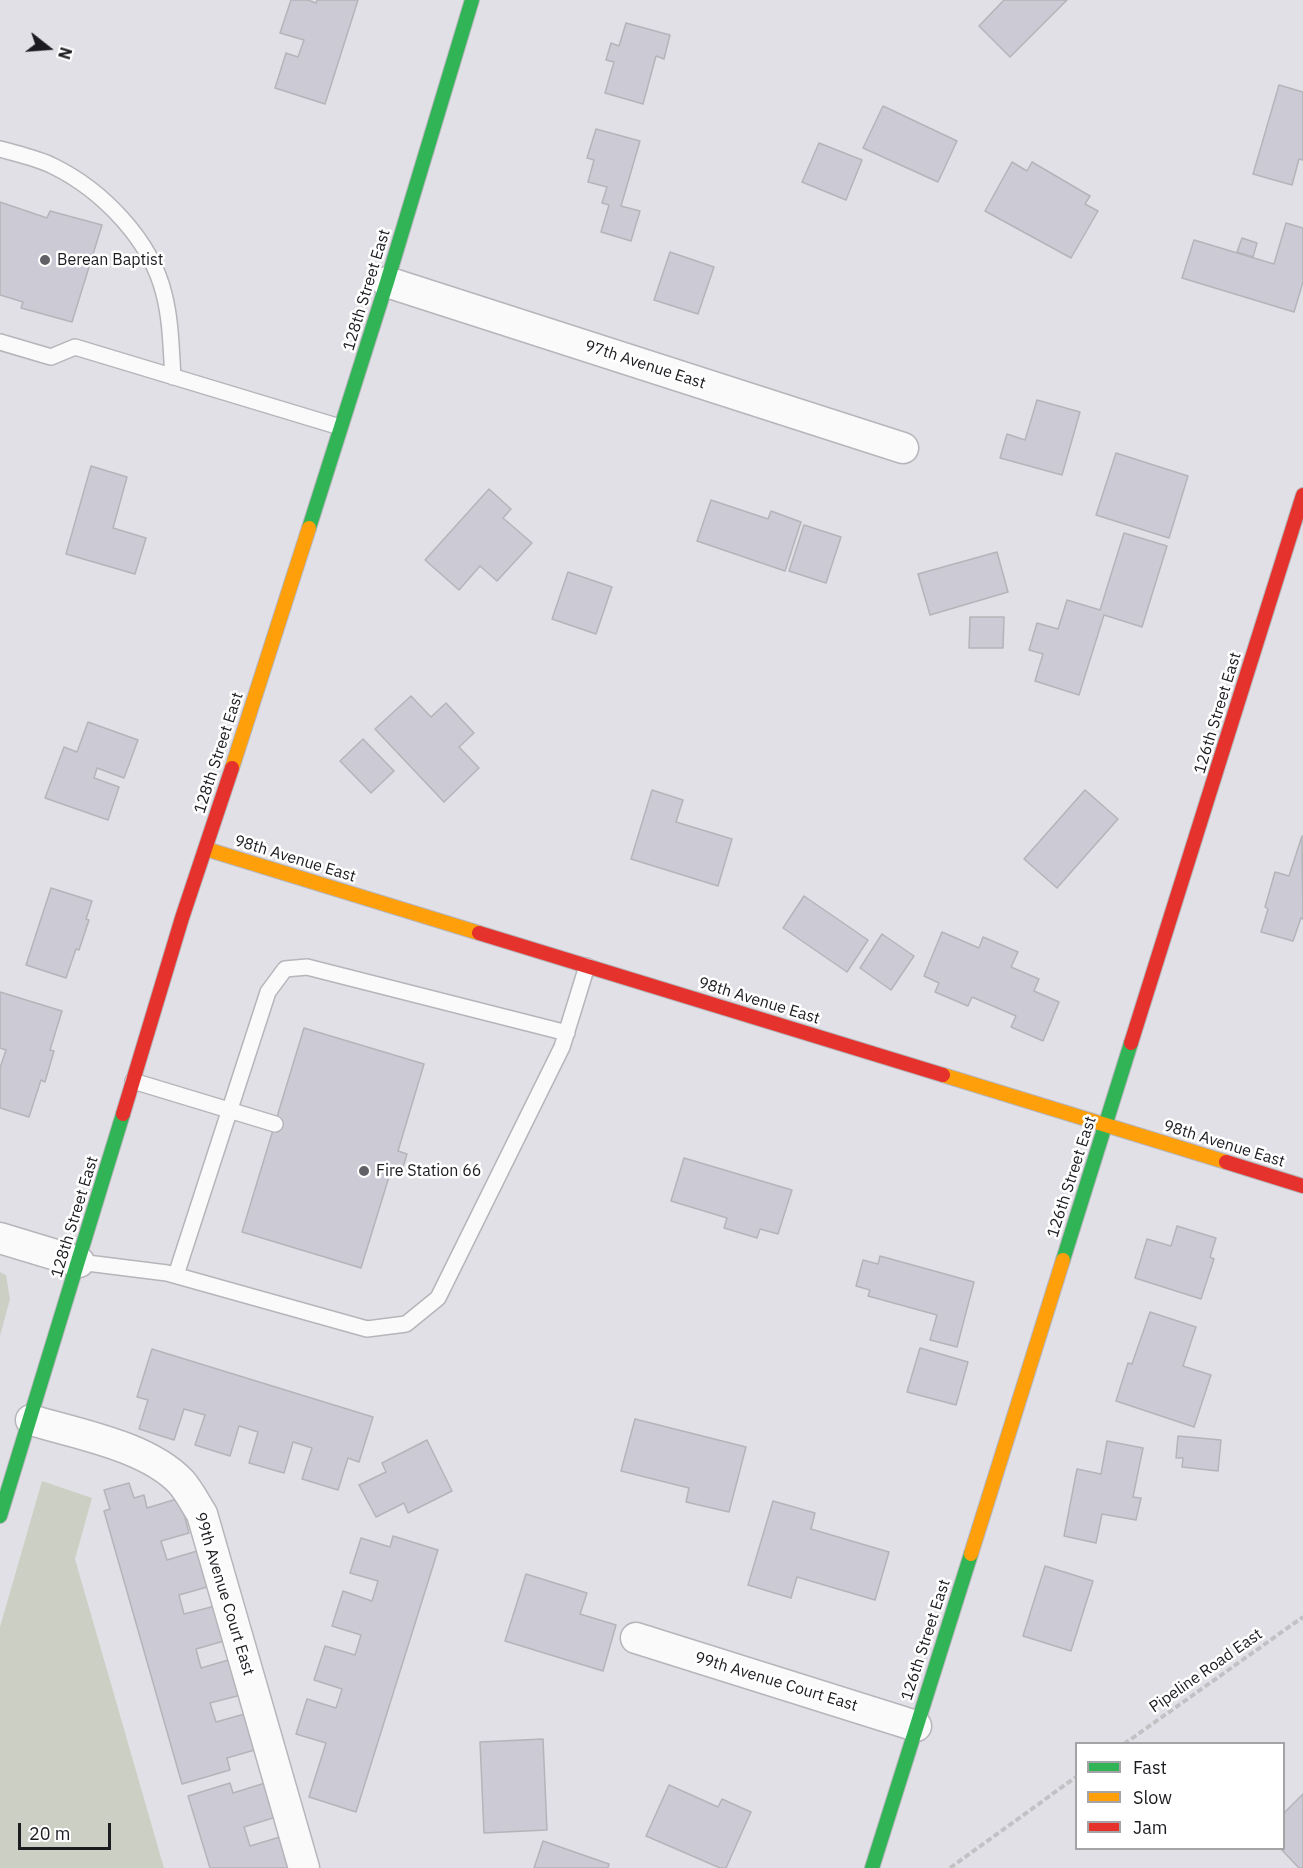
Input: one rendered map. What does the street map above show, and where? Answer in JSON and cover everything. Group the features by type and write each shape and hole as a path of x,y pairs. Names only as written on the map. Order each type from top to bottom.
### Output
{"street":[{"name":"128th Street East","path":"0,1516 182,918 387,282 472,0"},
{"name":"97th Avenue East","path":"387,282 903,448"},
{"name":"126th Street East","path":"872,1868 1303,495"},
{"name":"98th Avenue East","path":"206,849 1303,1185"},
{"path":"0,1238 79,1262"},
{"name":"99th Avenue Court East","path":"31,1420 124,1449 150,1460 180,1482 192,1483 304,1868"},
{"name":"99th Avenue Court East","path":"636,1638 916,1726"}],"lane":[{"path":"0,149 50,165 76,179 100,196 128,226 152,263 164,293 169,318 173,377"},
{"path":"0,342 51,357 75,347 340,427"},
{"path":"79,1262 176,1275 367,1329 406,1324 438,1298 562,1047 587,966"},
{"path":"176,1275 268,992 285,969 307,967 567,1033"},
{"path":"133,1081 275,1124"}],"path":[{"name":"Pipeline Road East","path":"1125,1742 1303,1617"},
{"path":"950,1868 1075,1778"}],"shaded area":[{"path":"0,1272 6,1275 10,1299 0,1336"},
{"path":"42,1481 92,1498 75,1559 164,1868 0,1868 0,1627"}],"building":[{"path":"291,0 308,0 316,3 317,0 358,0 325,104 275,88 286,53 298,57 304,40 280,33"},
{"path":"1004,0 1067,0 1010,57 979,26"},
{"path":"626,23 670,35 664,59 656,56 643,104 605,93 614,62 606,60 611,43 619,46"},
{"path":"1279,85 1303,92 1303,160 1299,159 1292,185 1253,174"},
{"path":"883,106 957,141 938,182 863,148"},
{"path":"596,129 640,141 621,206 640,211 631,241 601,232 609,205 602,203 607,187 588,182 594,160 587,158"},
{"path":"819,143 862,160 846,200 802,182"},
{"path":"1012,162 1027,171 1032,162 1090,196 1085,204 1098,211 1071,258 985,211"},
{"name":"Berean Baptist","path":"0,202 47,218 50,211 102,225 72,322 21,308 23,302 0,295"},
{"path":"1286,223 1303,228 1303,282 1294,312 1182,278 1194,240 1274,264"},
{"path":"1242,238 1257,243 1253,257 1237,252"},
{"path":"670,252 714,267 698,314 654,300"},
{"path":"1037,400 1080,412 1062,475 1000,458 1007,434 1025,440"},
{"path":"1116,453 1188,476 1169,538 1096,515"},
{"path":"91,466 127,477 113,528 146,538 135,574 66,554"},
{"path":"489,489 511,509 503,518 532,543 497,581 480,566 459,590 425,560"},
{"path":"711,500 768,519 771,511 801,522 785,571 697,541"},
{"path":"804,525 841,537 826,583 789,571"},
{"path":"1124,533 1167,546 1142,627 1104,615 1079,695 1035,681 1043,654 1029,650 1037,623 1058,629 1067,600 1100,610"},
{"path":"997,552 1008,592 930,615 918,574"},
{"path":"568,572 612,587 596,634 552,619"},
{"path":"970,617 1004,617 1003,648 969,648"},
{"path":"411,696 431,717 446,703 474,733 459,747 479,768 444,802 375,729"},
{"path":"88,722 138,740 124,778 97,768 94,778 119,787 108,820 45,798 64,747 77,752"},
{"path":"363,739 394,771 371,793 340,761"},
{"path":"652,790 683,800 676,822 732,839 718,886 631,859"},
{"path":"1085,790 1118,819 1057,888 1024,859"},
{"path":"1302,836 1303,919 1301,918 1293,941 1261,932 1275,872 1289,876"},
{"path":"51,888 92,901 86,919 89,920 79,950 76,949 66,978 26,965"},
{"path":"804,896 868,940 847,972 783,928"},
{"path":"942,932 979,948 983,937 1018,952 1011,967 1039,979 1034,991 1059,1002 1043,1041 1011,1027 1016,1016 972,997 968,1006 935,992 939,983 924,976"},
{"path":"882,934 914,956 891,990 860,968"},
{"path":"0,992 62,1011 50,1050 54,1051 45,1082 41,1080 29,1117 0,1108 0,1068 6,1050 0,1048"},
{"path":"304,1028 424,1064 398,1151 407,1154 402,1170 392,1167 361,1268 242,1232"},
{"path":"684,1158 792,1190 778,1234 760,1229 757,1238 724,1228 727,1218 671,1201"},
{"path":"1177,1226 1216,1238 1210,1257 1214,1259 1201,1299 1135,1278 1147,1239 1171,1246"},
{"path":"880,1256 974,1282 957,1347 930,1340 937,1315 868,1296 870,1290 856,1286 863,1260 878,1264"},
{"path":"1150,1312 1196,1327 1183,1366 1211,1375 1194,1427 1116,1401 1128,1363 1132,1364"},
{"path":"920,1348 968,1362 956,1405 907,1392"},
{"path":"152,1349 373,1417 359,1462 348,1458 338,1490 302,1479 312,1448 293,1442 284,1473 249,1463 258,1432 239,1426 230,1456 195,1445 205,1415 184,1409 174,1440 139,1429 148,1400 137,1397"},
{"path":"635,1419 746,1447 729,1512 686,1502 689,1488 621,1471"},
{"path":"1178,1436 1221,1440 1218,1471 1182,1467 1183,1458 1176,1458"},
{"path":"427,1440 452,1491 408,1513 404,1503 376,1517 359,1485 386,1472 382,1463"},
{"path":"1107,1441 1143,1448 1133,1497 1141,1498 1136,1520 1102,1514 1096,1543 1064,1536 1077,1469 1101,1474"},
{"path":"129,1483 134,1498 144,1495 147,1508 180,1498 189,1533 161,1541 167,1560 197,1551 207,1587 179,1595 184,1614 215,1606 224,1641 196,1649 201,1668 232,1659 241,1695 210,1703 216,1722 248,1713 258,1749 227,1758 230,1770 182,1784 104,1511 110,1509 104,1490"},
{"path":"773,1501 815,1513 811,1529 889,1552 875,1600 797,1577 791,1598 748,1585"},
{"path":"393,1536 438,1550 356,1812 309,1797 326,1743 296,1734 307,1699 336,1708 342,1689 314,1680 325,1646 355,1655 361,1635 332,1626 343,1591 372,1601 378,1581 350,1573 361,1538 390,1547"},
{"path":"1045,1566 1093,1581 1071,1651 1023,1636"},
{"path":"526,1574 587,1593 580,1614 616,1625 603,1671 505,1641"},
{"path":"543,1739 547,1830 484,1833 480,1742"},
{"path":"230,1783 233,1793 265,1783 276,1817 244,1827 250,1846 280,1837 290,1868 210,1868 188,1796"},
{"path":"669,1785 718,1807 722,1799 751,1812 726,1868 720,1868 646,1836"},
{"path":"1303,1794 1303,1868 1299,1868 1282,1850 1285,1850 1285,1812"},
{"path":"543,1841 609,1864 608,1868 534,1868"}],"traffic: fast":[{"path":"309,528 387,282 472,0"},
{"path":"1063,1260 1131,1043"},
{"path":"0,1516 123,1114"},
{"path":"872,1868 971,1554"}],"traffic: slow":[{"path":"232,768 309,528"},
{"path":"206,849 479,933"},
{"path":"943,1075 1226,1162"},
{"path":"971,1554 1063,1260"}],"traffic: jam":[{"path":"1131,1043 1303,495"},
{"path":"123,1114 182,918 232,768"},
{"path":"479,933 943,1075"},
{"path":"1226,1162 1303,1186"}],"place":[{"name":"Berean Baptist","path":"45,260"},
{"name":"Fire Station 66","path":"364,1171"}]}
